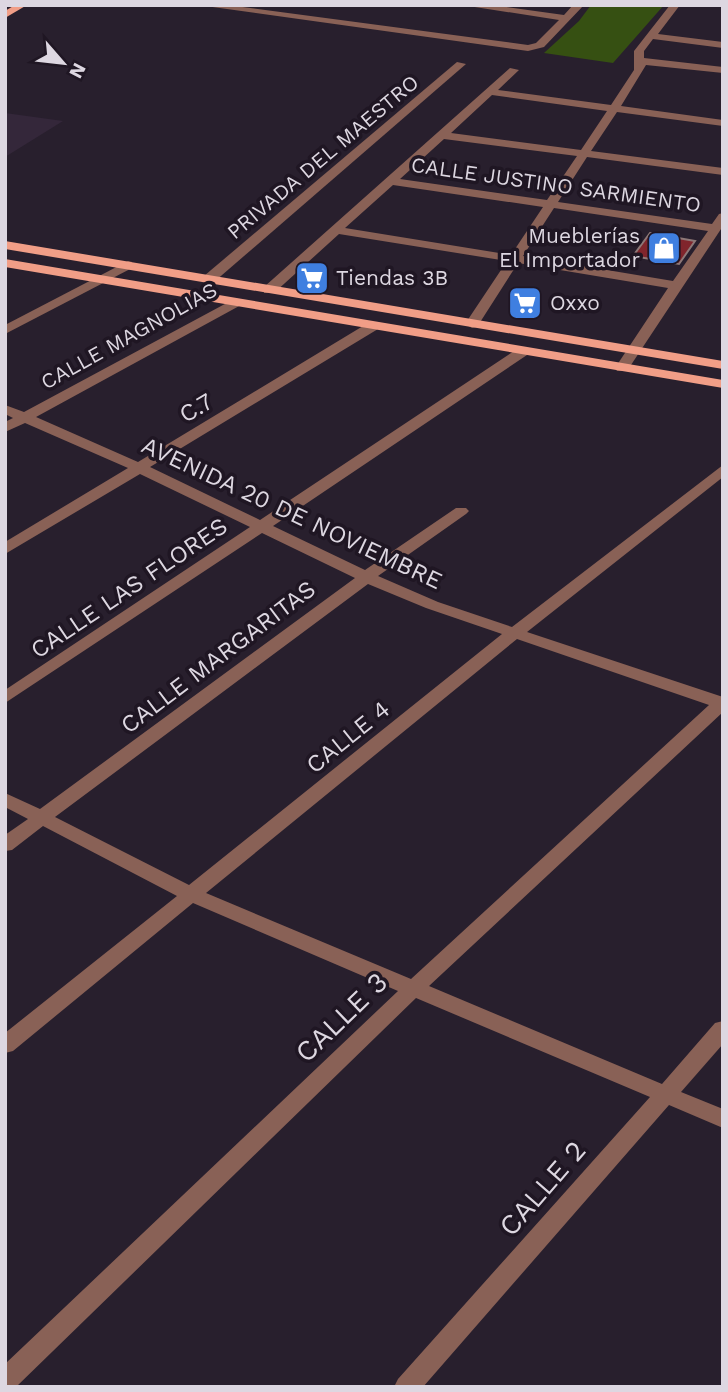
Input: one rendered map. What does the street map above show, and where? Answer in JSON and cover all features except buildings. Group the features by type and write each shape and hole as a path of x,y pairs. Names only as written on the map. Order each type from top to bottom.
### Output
{"main road":[{"path":"5,15 22,5"},
{"path":"5,245 723,365"},
{"path":"12,264 723,384"}],"street":[{"path":"203,5 535,48 579,5"},
{"path":"467,5 568,18"},
{"path":"472,324 615,109 639,70 641,61 638,54 675,5"},
{"path":"652,36 723,45"},
{"path":"641,61 723,70"},
{"name":"PRIVADA DEL MAESTRO","path":"209,279 461,64"},
{"path":"269,290 514,70"},
{"path":"490,92 723,123"},
{"path":"443,135 723,172"},
{"name":"CALLE JUSTINO SARMIENTO","path":"391,181 552,204 719,222"},
{"path":"622,368 719,222"},
{"path":"336,230 676,285"},
{"path":"5,271 12,264"},
{"path":"5,330 128,265"},
{"name":"CALLE MAGNOLIAS","path":"5,428 236,302"},
{"name":"C.7","path":"5,549 373,326"},
{"name":"CALLE LAS FLORES","path":"5,698 522,352"},
{"name":"AVENIDA 20 DE NOVIEMBRE","path":"5,409 141,468 366,577 513,634 722,704"},
{"name":"CALLE 4","path":"5,1045 513,634 723,469"},
{"name":"CALLE MARGARITAS","path":"5,845 366,577 461,511"},
{"name":"CALLE 3","path":"5,1381 412,990 722,704"},
{"path":"5,799 192,895 723,1119"},
{"name":"CALLE 2","path":"407,1387 723,1029"}],"shaded area":[{"path":"5,113 63,121 5,157"}],"green space":[{"path":"591,5 664,5 613,63 544,53 579,21"}],"place":[{"name":"Mueblerías El Importador","path":"664,248"},
{"name":"Tiendas 3B","path":"312,278"},
{"name":"Oxxo","path":"525,303"}]}
